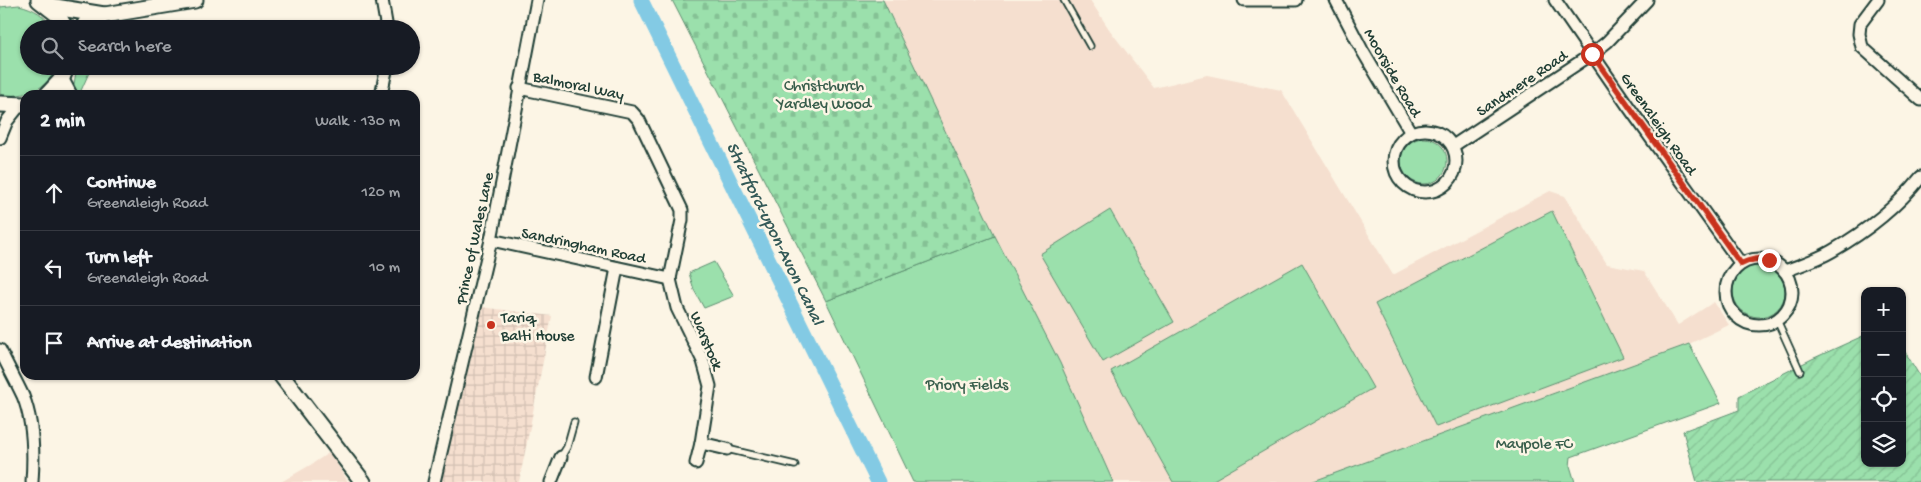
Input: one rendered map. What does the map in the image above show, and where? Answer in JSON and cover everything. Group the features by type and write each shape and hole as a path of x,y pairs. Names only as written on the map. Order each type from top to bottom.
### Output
{"street":[{"path":"94,20 105,16 195,0"},
{"path":"382,0 385,20"},
{"name":"Prince of Wales Lane","path":"434,482 491,240 537,0"},
{"path":"1244,0 1296,0"},
{"name":"Moorside Road","path":"1336,0 1362,50 1411,133"},
{"name":"Greenaleigh Road","path":"1555,0 1741,264"},
{"name":"Sandmere Road","path":"1453,146 1592,54 1607,42 1647,0"},
{"path":"1878,0 1860,24 1859,34 1862,47 1921,100"},
{"path":"44,3 105,16"},
{"path":"44,3 57,14 61,20"},
{"path":"51,90 62,75"},
{"path":"64,75 68,90"},
{"path":"382,90 385,75"},
{"name":"Balmoral Way","path":"519,88 632,112 639,120 682,210 682,220 670,279"},
{"path":"0,104 20,105"},
{"path":"0,137 7,121 20,107"},
{"path":"1427,129 1442,134 1453,146 1457,162 1453,178 1440,189 1424,193 1408,188 1399,179 1394,166 1394,153 1400,141 1411,133 1427,129"},
{"path":"0,131 0,137"},
{"path":"1785,271 1831,252 1864,230 1905,197 1921,177"},
{"name":"Sandringham Road","path":"491,240 670,279"},
{"path":"1760,259 1778,264 1785,271 1790,280 1792,299 1788,308 1777,320 1760,326 1745,323 1732,314 1726,301 1725,287 1731,274 1741,264 1750,260 1760,259"},
{"path":"596,377 617,268"},
{"name":"Warstock","path":"670,279 677,308 703,361 710,386 696,464"},
{"path":"0,350 25,405 30,427 33,457 32,482"},
{"path":"285,380 363,482"},
{"path":"701,443 727,449"},
{"path":"551,482 561,457"}],"lane":[{"path":"1064,0 1090,46"},
{"path":"1777,320 1800,372"},
{"path":"561,457 567,447 574,422"},
{"path":"727,449 795,465"}],"shaded area":[{"path":"883,0 1090,0 1109,29 1154,88 1207,75 1281,90 1393,275 1550,191 1565,196 1607,264 1644,271 1678,325 1714,302 1729,325 1689,344 1311,482 1113,482 1060,363 995,236"},
{"path":"481,307 552,316 519,482 440,482"},
{"path":"330,452 348,482 281,482 312,464"}],"green space":[{"name":"Christchurch Yardley Wood","path":"672,0 883,0 995,236 826,301"},
{"path":"19,5 30,8 47,20 20,20 20,75 52,75 36,90 20,90 19,95 0,94 0,7"},
{"path":"76,75 88,75 81,90 73,90"},
{"path":"1424,138 1437,142 1443,148 1447,161 1443,174 1437,180 1424,184 1411,180 1405,174 1401,161 1405,148 1411,142"},
{"path":"1110,210 1174,322 1103,362 1040,254"},
{"path":"1552,211 1623,357 1436,427 1375,304"},
{"name":"Priory Fields","path":"995,236 1060,363 1113,482 913,482 826,301"},
{"path":"714,262 734,296 704,308 694,290 689,273"},
{"path":"1302,263 1373,388 1210,482 1173,482 1111,371"},
{"path":"1754,265 1764,265 1778,272 1785,286 1785,296 1778,310 1764,317 1754,317 1744,313 1737,306 1733,296 1733,286 1737,276 1744,269"},
{"path":"1861,337 1861,467 1906,467 1906,354 1921,378 1921,482 1697,482 1683,431 1739,410 1739,396"},
{"name":"Maypole FC","path":"1689,344 1721,403 1571,457 1570,466 1575,482 1311,482"}],"waterway":[{"name":"Stratford-upon-Avon Canal","path":"641,0 878,482"}],"place":[{"name":"Tariq Balti House","path":"491,325"}],"route":[{"path":"1592,54 1741,264 1750,260 1769,260"}]}
